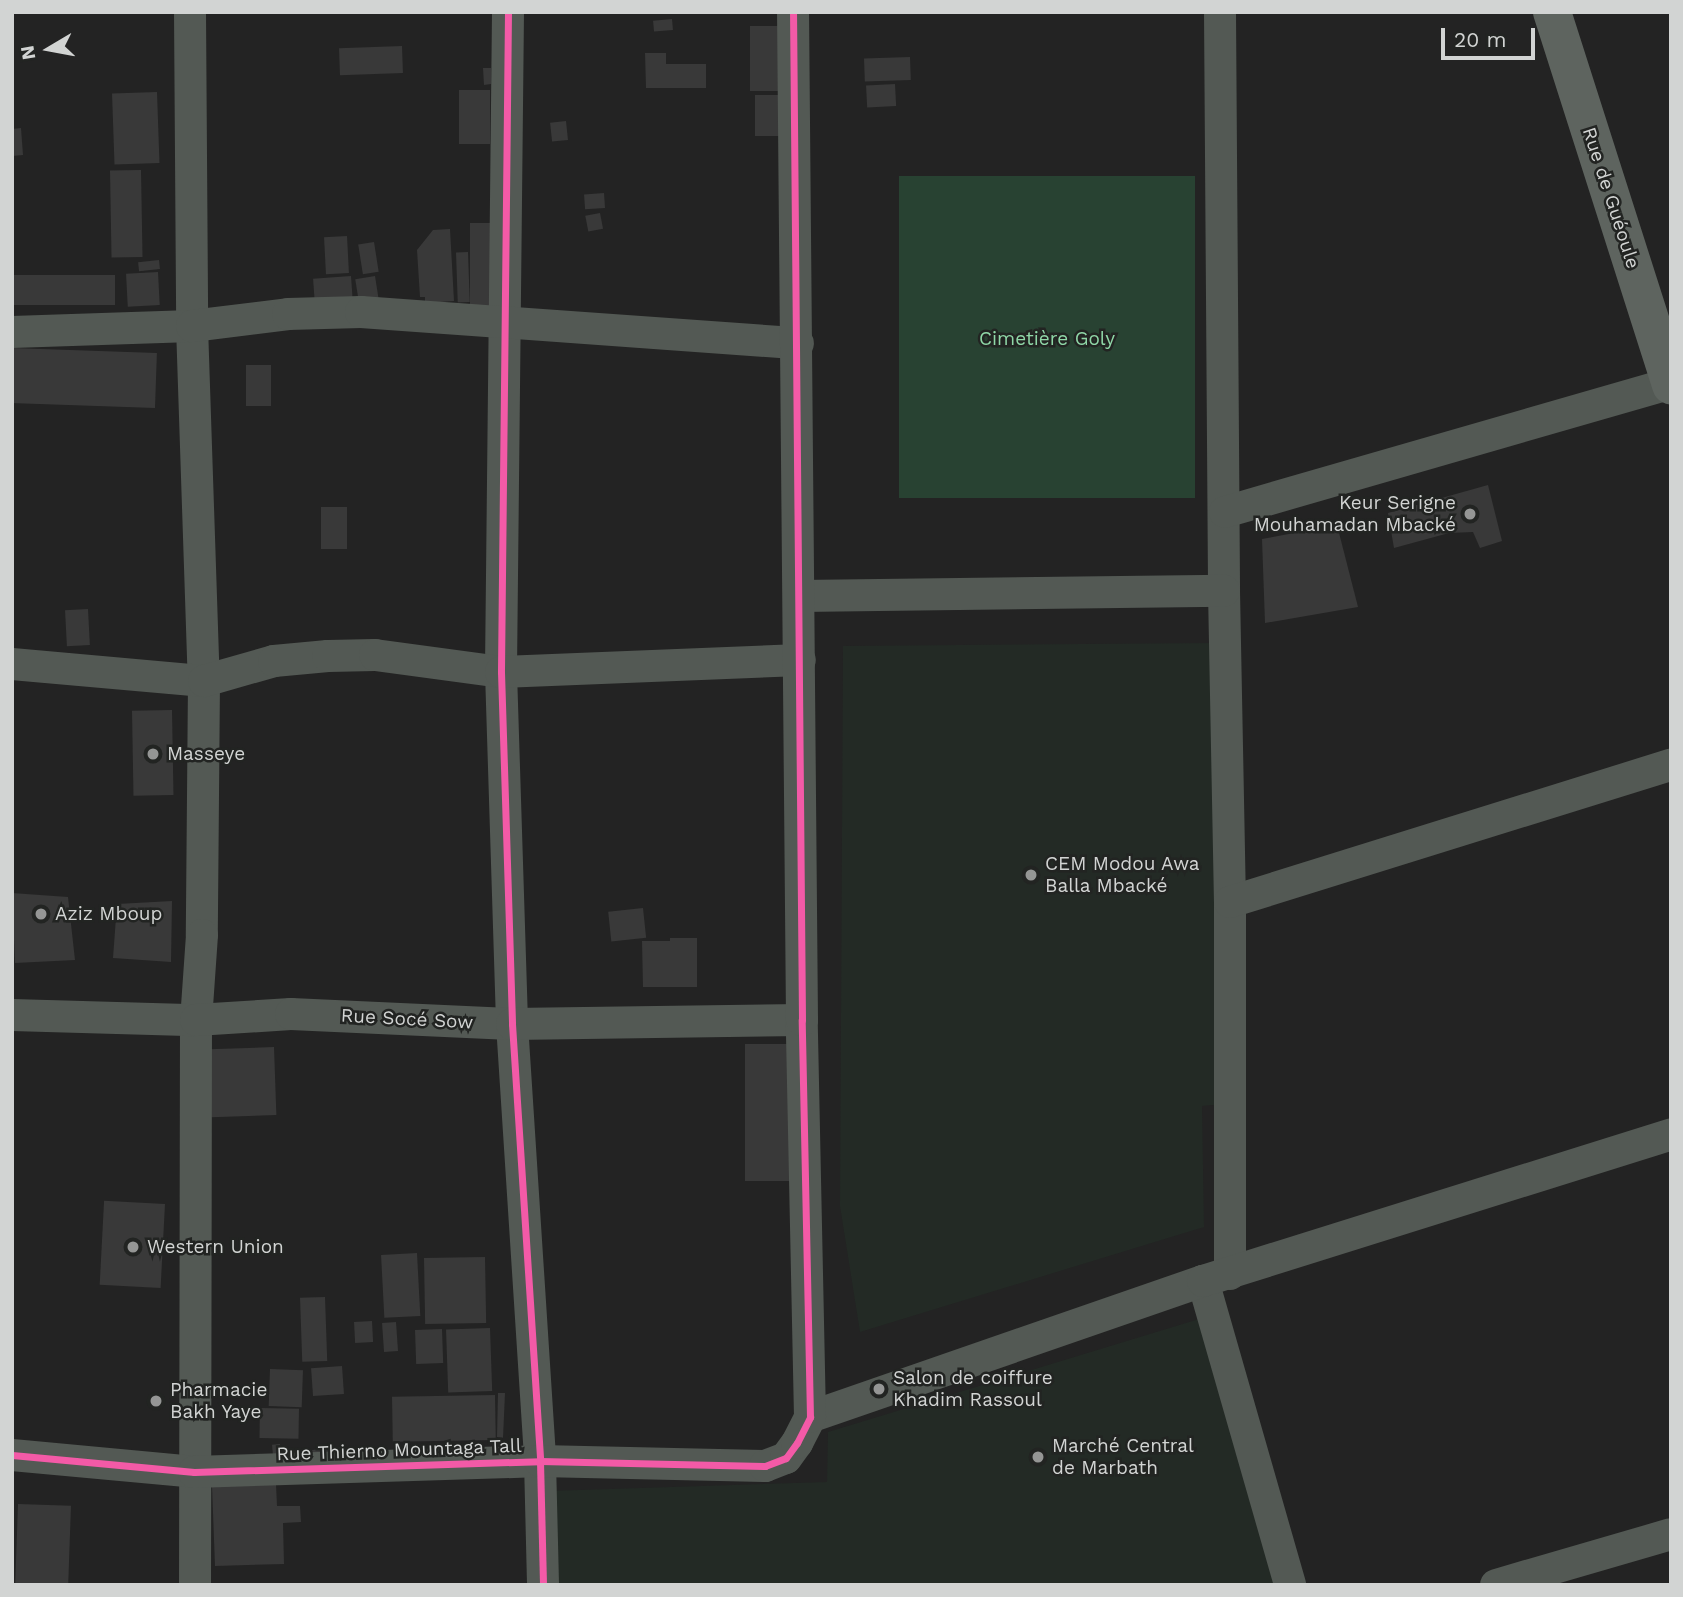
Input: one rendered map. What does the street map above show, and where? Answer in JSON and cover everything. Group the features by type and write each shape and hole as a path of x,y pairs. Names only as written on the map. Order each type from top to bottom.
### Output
{"main road":[{"name":"Rue de Guéoule","path":"1552,12 1671,383"}],"street":[{"path":"190,12 192,326 204,681 202,935 196,1020 195,1585"},
{"path":"508,12 501,672 512,1024 540,1461 543,1585"},
{"path":"793,12 802,1020 810,1417 1216,1278 1671,1134"},
{"path":"1220,12 1224,592 1230,902 1216,1278 1290,1585"},
{"path":"12,332 192,326 288,314 361,312 505,320 798,343"},
{"path":"1225,512 1671,383"},
{"path":"800,596 1224,592"},
{"path":"12,664 204,681 274,661 375,654 501,672 800,660"},
{"path":"1230,902 1671,765"},
{"name":"Rue Socé Sow","path":"12,1015 196,1020 291,1014 512,1024 802,1020"},
{"name":"Rue Thierno Mountaga Tall","path":"12,1455 194,1472 540,1461 765,1466 786,1458 810,1417"},
{"path":"1496,1585 1671,1534"}],"shaded area":[{"name":"CEM Modou Awa Balla Mbacké","path":"1215,643 1225,1104 1202,1106 1204,1227 860,1332 840,1206 843,646"},
{"name":"Marché Central de Marbath","path":"1209,1316 1285,1585 548,1585 548,1491 827,1482 828,1432"}],"green space":[{"name":"Cimetière Goly","path":"899,176 1195,176 1195,498 899,498"}],"building":[{"path":"672,19 673,30 654,32 653,21"},
{"path":"750,26 787,26 787,91 750,91"},
{"path":"402,46 403,73 340,75 339,48"},
{"path":"645,53 666,53 666,64 706,64 706,88 646,88"},
{"path":"910,57 911,80 865,82 864,59"},
{"path":"483,68 491,68 491,84 484,85"},
{"path":"895,84 896,106 867,107 866,86"},
{"path":"459,90 490,90 490,144 459,144"},
{"path":"157,92 159,163 115,165 112,94"},
{"path":"755,95 784,95 784,136 755,136"},
{"path":"566,121 568,140 552,142 550,123"},
{"path":"21,128 23,155 12,156 12,129"},
{"path":"141,170 143,257 112,258 110,171"},
{"path":"604,193 605,208 585,209 584,194"},
{"path":"600,213 603,229 588,232 585,216"},
{"path":"470,223 493,223 493,308 470,308"},
{"path":"450,229 454,301 425,303 425,297 420,297 417,250 433,230"},
{"path":"347,236 349,273 326,274 324,237"},
{"path":"374,242 379,272 363,274 358,245"},
{"path":"456,252 468,252 470,302 458,302"},
{"path":"159,260 160,269 139,271 138,262"},
{"path":"158,272 160,305 128,307 126,274"},
{"path":"12,275 115,275 115,305 12,305"},
{"path":"351,276 353,304 315,307 313,279"},
{"path":"375,276 379,302 359,305 355,279"},
{"path":"12,348 157,353 155,408 12,403"},
{"path":"246,365 271,365 271,406 246,406"},
{"path":"1488,485 1502,541 1480,548 1473,532 1449,533 1394,548 1388,513"},
{"path":"321,507 347,507 347,549 321,549"},
{"path":"1337,525 1358,607 1265,623 1262,539"},
{"path":"88,609 90,645 67,646 65,610"},
{"name":"Masseye","path":"172,710 173,795 133,796 132,711"},
{"name":"Aziz Mboup","path":"12,893 68,897 75,960 15,963"},
{"path":"172,901 171,962 113,958 117,904"},
{"path":"643,908 646,938 611,941 608,912"},
{"path":"670,938 697,938 697,987 643,987 642,941 670,941"},
{"path":"745,1044 796,1044 796,1181 745,1181"},
{"path":"274,1047 276,1115 211,1117 209,1049"},
{"name":"Western Union","path":"104,1201 165,1204 161,1288 100,1285"},
{"path":"417,1253 420,1316 384,1318 381,1255"},
{"path":"485,1257 486,1323 425,1324 424,1258"},
{"path":"325,1297 327,1361 302,1362 300,1298"},
{"path":"372,1321 373,1342 355,1343 354,1322"},
{"path":"396,1322 398,1351 384,1352 382,1323"},
{"path":"490,1328 492,1391 448,1392 446,1330"},
{"path":"442,1329 443,1363 416,1364 415,1330"},
{"path":"342,1366 344,1394 313,1396 311,1368"},
{"path":"270,1369 303,1370 302,1407 269,1406"},
{"path":"498,1393 505,1393 503,1438 497,1437"},
{"path":"495,1395 496,1440 393,1442 392,1397"},
{"path":"260,1408 299,1409 298,1439 259,1438"},
{"path":"280,1444 281,1456 273,1457 272,1445"},
{"path":"346,1447 347,1459 313,1462 312,1450"},
{"path":"276,1484 277,1506 300,1506 301,1522 283,1523 284,1564 215,1566 212,1486"},
{"path":"18,1504 71,1506 68,1585 15,1585"}],"cycle path":[{"path":"508,12 501,672 512,1024 540,1461 543,1585"},
{"path":"12,1455 194,1472 540,1461 765,1466 786,1458 797,1443 810,1417 802,1020 793,12"}],"place":[{"name":"Keur Serigne Mouhamadan Mbacké","path":"1470,514"},
{"name":"Masseye","path":"153,754"},
{"name":"CEM Modou Awa Balla Mbacké","path":"1031,875"},
{"name":"Aziz Mboup","path":"41,914"},
{"name":"Western Union","path":"133,1247"},
{"name":"Salon de coiffure Khadim Rassoul","path":"879,1389"},
{"name":"Pharmacie Bakh Yaye","path":"156,1401"},
{"name":"Marché Central de Marbath","path":"1038,1457"}]}
